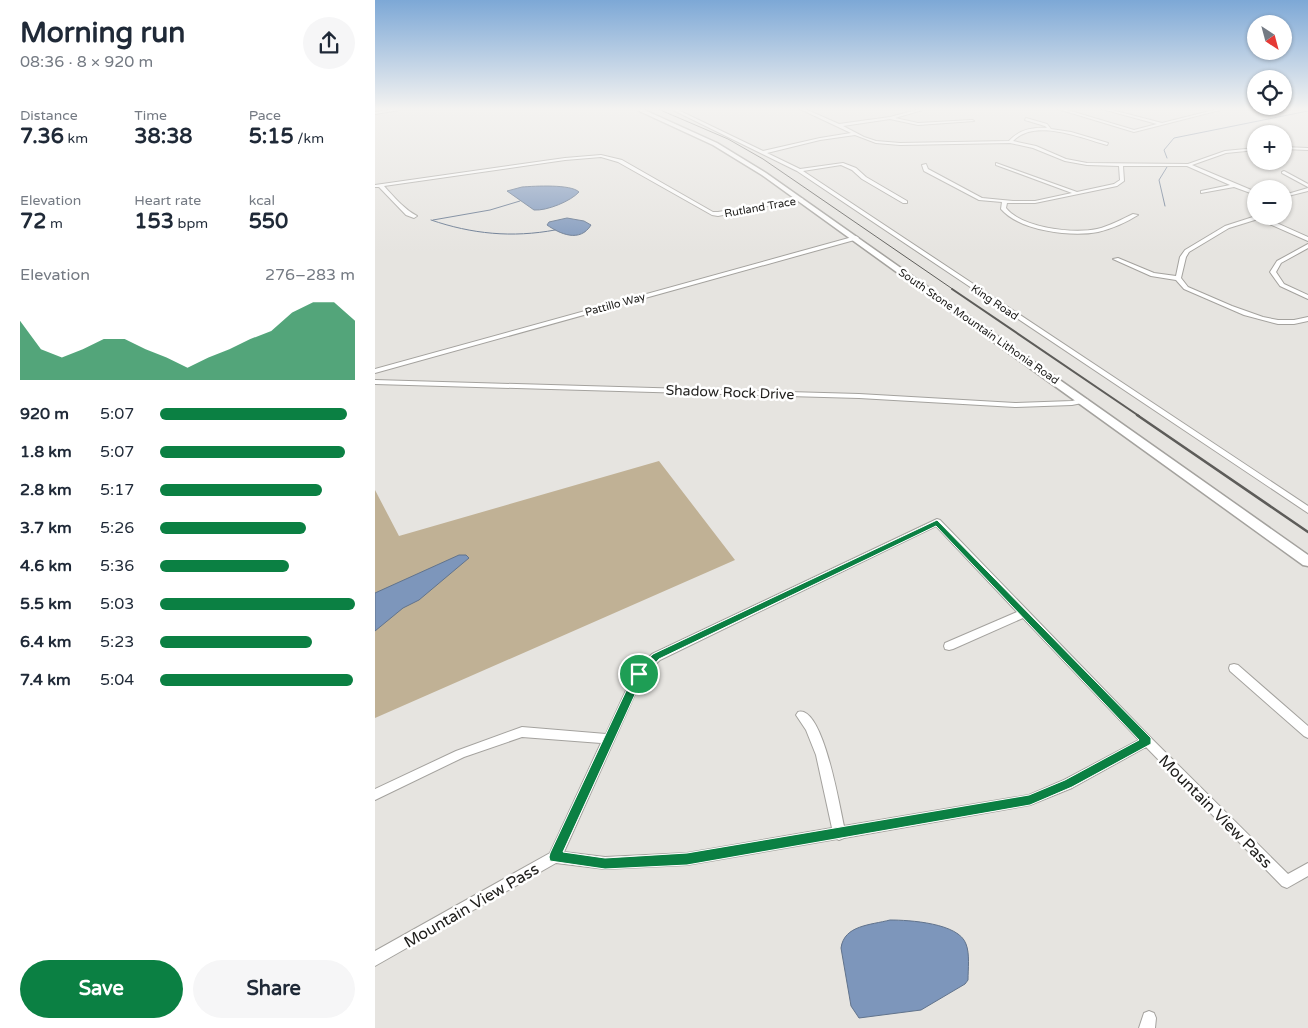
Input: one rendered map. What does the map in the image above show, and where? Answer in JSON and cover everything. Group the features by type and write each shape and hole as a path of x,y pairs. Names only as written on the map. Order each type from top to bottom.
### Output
{"main road":[{"name":"South Stone Mountain Lithonia Road","path":"737,157 801,199 1308,562"}],"street":[{"name":"Rutland Trace","path":"378,186 589,157"},
{"name":"Rutland Trace","path":"605,157 620,161 711,213 718,214 801,199"},
{"name":"King Road","path":"774,157 799,170 1308,510"},
{"path":"1062,157 1077,163 1121,165 1188,165 1211,157"},
{"path":"799,170 843,162 864,178 905,202"},
{"path":"998,164 1075,192"},
{"path":"924,165 926,170 981,199 1035,202 1119,184 1122,181 1123,174 1121,165"},
{"path":"1188,165 1247,190"},
{"path":"1284,172 1308,187"},
{"path":"1203,192 1235,185"},
{"path":"378,186 408,214 414,216"},
{"path":"1292,193 1308,187"},
{"path":"1005,201 1003,208 1005,212 1015,218 1045,228 1085,232 1098,230 1135,215"},
{"path":"1178,278 1183,257 1187,251 1227,227 1247,221"},
{"path":"1277,225 1308,239"},
{"name":"Pattillo Way","path":"375,371 855,238"},
{"path":"1308,246 1279,262 1273,272 1282,284 1308,297"},
{"path":"1116,259 1153,275 1178,278 1185,288 1264,320 1284,323 1308,319"},
{"name":"Shadow Rock Drive","path":"375,382 859,396 1015,405 1072,403 1083,400"},
{"name":"Mountain View Pass","path":"375,959 555,857 607,739 639,674 656,657 937,522 1147,741 1287,882 1308,869"},
{"path":"949,646 1024,613"},
{"path":"1234,668 1308,733"},
{"path":"802,715 811,725 817,738 839,834"},
{"path":"375,795 460,754 522,732 607,739"},
{"path":"555,857 605,863 656,862 839,834 1030,800 1069,784 1147,741"}],"shaded area":[{"path":"659,461 735,560 375,718 375,490 399,536"}],"water":[{"path":"522,187 561,187 575,189 579,192 558,205 534,210 507,191"},
{"path":"567,218 584,221 591,225 581,234 570,235 547,225 549,222"},
{"path":"459,555 466,555 469,558 419,600 403,608 375,631 375,593"},
{"path":"890,920 933,924 954,931 962,937 968,952 968,980 965,984 921,1010 859,1018 851,1006 841,948 843,940 859,927"}],"waterway":[{"path":"1165,206 1159,180 1167,167"},
{"path":"433,220 490,210 520,201"},
{"path":"431,220 462,229 492,233 523,234 555,230"}],"railway":[{"path":"759,157 954,290"},
{"path":"952,289 1139,416"},
{"path":"1137,415 1308,532"}],"route":[{"path":"937,522 1147,741 1069,784 1030,800 687,859 605,863 555,857 607,739 639,674 656,657 937,522"}]}
